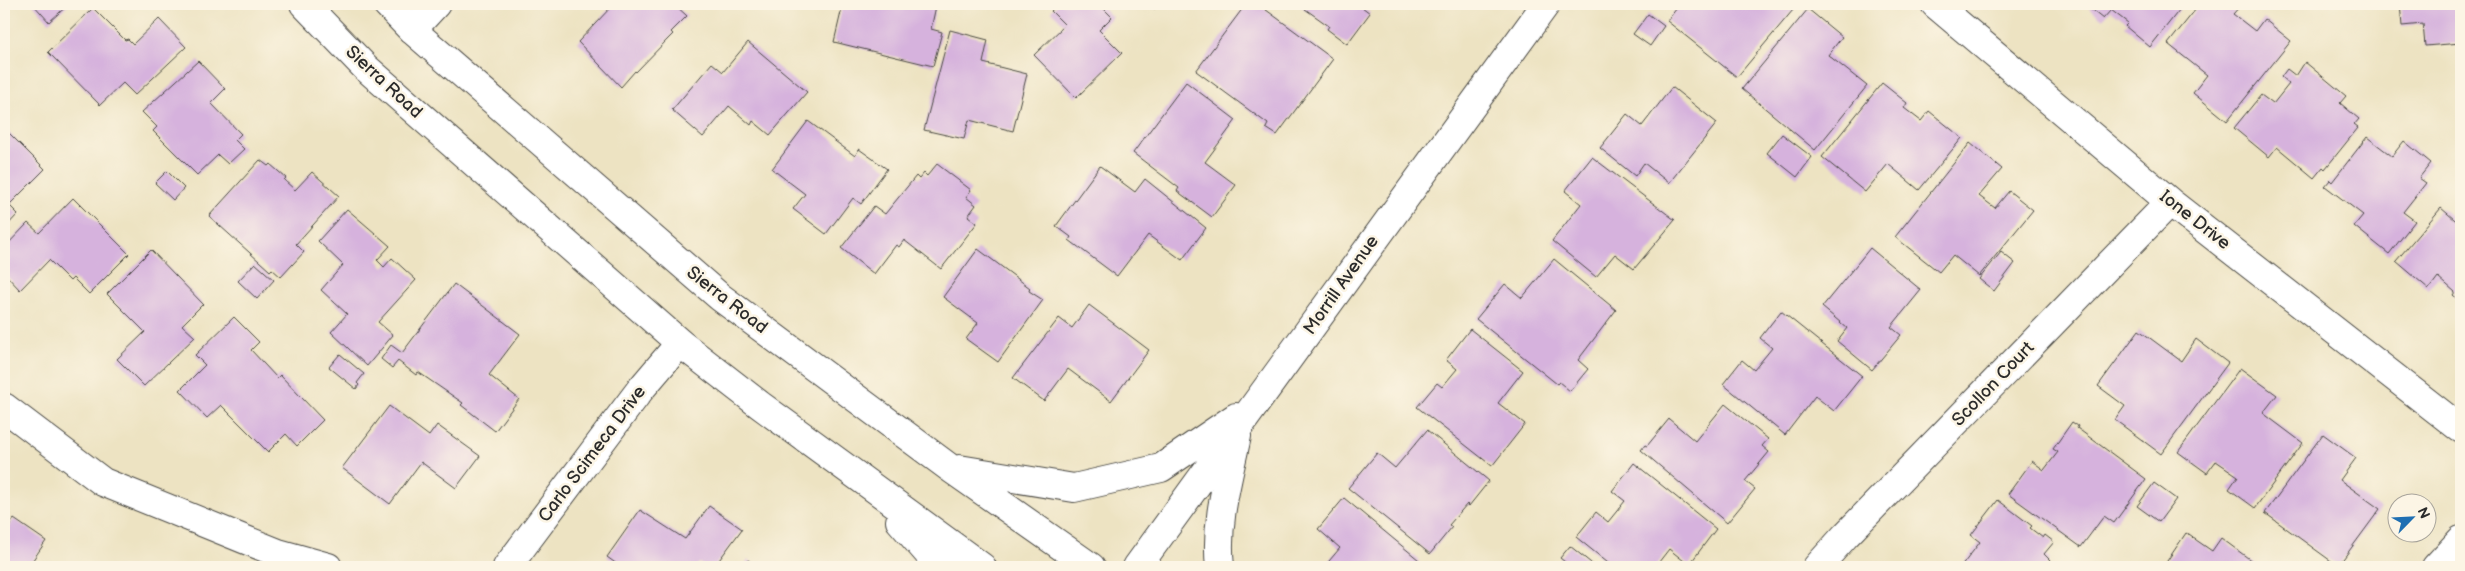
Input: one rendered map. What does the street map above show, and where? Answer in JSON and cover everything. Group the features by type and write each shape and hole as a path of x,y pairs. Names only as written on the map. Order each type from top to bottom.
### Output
{"street":[{"name":"Sierra Road","path":"304,4 365,67 680,342 760,405 982,567"},
{"name":"Sierra Road","path":"387,4 412,30 720,297 950,468 1091,567"},
{"path":"412,30 436,4"},
{"name":"Morrill Avenue","path":"1137,567 1546,4"},
{"name":"Ione Drive","path":"1935,4 2170,202 2461,429"},
{"name":"Scollon Court","path":"1817,567 2170,202"},
{"name":"Carlo Scimeca Drive","path":"507,567 640,390 680,342"},
{"path":"4,407 103,482 278,553 328,567"},
{"path":"950,468 1074,488 1161,468 1246,415"},
{"path":"1220,567 1218,549 1220,514 1246,415"},
{"path":"868,484 940,567"},
{"path":"2436,567 2461,540"}],"building":[{"path":"33,4 69,4 49,22"},
{"path":"609,4 674,4 687,16 671,32 673,34 621,87 578,42 612,6"},
{"path":"850,4 926,4 936,6 931,29 942,32 933,66 834,42 842,8 849,9"},
{"path":"1058,4 1099,4 1112,17 1099,30 1122,53 1076,98 1034,55 1065,25 1051,11"},
{"path":"1146,4 1158,4 1155,9"},
{"path":"1246,4 1258,4 1333,59 1277,135 1266,128 1268,124 1196,71"},
{"path":"1298,4 1358,4 1370,13 1347,44 1327,29 1329,26"},
{"path":"1680,4 1798,4 1737,77 1667,21"},
{"path":"2084,4 2184,4 2150,47 2125,26 2128,23 2111,10 2103,19"},
{"path":"2200,4 2242,4 2233,14 2255,31 2264,19 2291,41 2227,121 2193,93 2207,75 2168,44"},
{"path":"2400,4 2459,4 2461,43 2425,46 2423,24 2402,26"},
{"path":"93,8 125,40 128,39 133,44 159,19 186,47 135,95 123,83 100,105 48,52"},
{"path":"1808,9 1842,37 1828,55 1867,86 1815,150 1742,89"},
{"path":"1648,14 1664,26 1650,46 1633,34"},
{"path":"950,30 988,40 983,63 1027,74 1013,131 969,120 964,139 924,130"},
{"path":"748,42 807,92 770,135 753,121 751,125 729,106 703,137 672,110 712,63 723,72"},
{"path":"198,61 225,89 211,103 241,134 235,140 244,149 228,164 218,155 197,175 153,131 157,127 142,112"},
{"path":"2305,62 2346,96 2340,103 2359,119 2354,125 2358,128 2325,169 2323,167 2314,178 2277,147 2269,157 2234,128 2261,95 2273,104 2289,84 2281,77 2287,69 2296,76"},
{"path":"1186,82 1236,120 1205,162 1236,185 1212,217 1177,191 1179,188 1133,153"},
{"path":"1882,83 1907,103 1904,108 1921,121 1929,111 1962,138 1919,190 1888,164 1865,192 1822,157"},
{"path":"1672,87 1717,123 1669,183 1644,163 1635,176 1600,148 1627,114 1642,126"},
{"path":"808,121 855,156 859,149 887,169 861,204 853,198 826,234 793,209 805,194 772,169"},
{"path":"4,128 45,169 9,205 18,214 4,229"},
{"path":"1782,134 1812,157 1797,177 1767,153"},
{"path":"2367,137 2392,156 2404,141 2431,163 2419,178 2426,183 2403,212 2415,221 2389,254 2354,226 2363,215 2325,186 2330,180 2332,182"},
{"path":"1970,143 2002,169 1979,196 1995,208 2009,191 2033,210 1979,276 1953,255 1939,272 1895,237"},
{"path":"1592,157 1675,220 1634,269 1615,254 1596,277 1552,241 1581,204 1565,191"},
{"path":"260,160 268,166 270,164 286,178 284,180 295,190 312,172 339,196 296,244 304,252 281,277 272,269 270,271 209,216"},
{"path":"937,164 971,190 966,197 976,205 968,216 977,223 941,269 904,240 899,247 896,245 874,274 841,248 874,206 885,214 916,176 919,179 924,173 927,176"},
{"path":"1100,166 1135,192 1145,179 1206,228 1182,260 1148,235 1117,276 1069,240 1071,237 1056,226"},
{"path":"167,171 184,188 173,200 155,183"},
{"path":"73,198 129,254 89,294 73,278 70,281 49,260 20,290 4,273 4,248 28,223 39,233"},
{"path":"2441,208 2461,225 2461,302 2453,295 2455,292 2438,277 2429,289 2396,261"},
{"path":"347,209 390,246 377,260 384,267 392,258 416,280 378,322 393,335 367,366 331,332 347,314 321,290 343,265 318,241"},
{"path":"1870,248 1921,290 1891,327 1901,335 1872,370 1837,341 1847,328 1822,307"},
{"path":"978,249 1030,288 1029,291 1043,300 998,362 966,339 978,323 943,297"},
{"path":"151,250 203,304 182,325 195,337 144,386 117,359 145,332 107,294"},
{"path":"2001,252 2015,263 1994,291 1979,279"},
{"path":"1554,259 1616,310 1578,360 1588,369 1570,391 1559,382 1557,384 1476,319 1505,284 1522,298"},
{"path":"255,263 274,280 257,299 238,281"},
{"path":"454,284 520,334 489,375 519,399 495,431 461,405 463,403 418,372 416,375 398,361 392,368 381,359 391,345 402,353"},
{"path":"1089,305 1149,350 1111,401 1068,369 1044,401 1013,378 1059,318 1072,328"},
{"path":"1781,311 1862,376 1834,411 1815,396 1785,435 1723,384 1742,360 1754,370 1772,348 1760,338"},
{"path":"234,317 259,342 251,350 277,378 280,375 323,420 297,446 286,434 268,452 221,405 207,418 180,390 205,365 195,355"},
{"path":"1470,329 1523,371 1498,403 1525,424 1492,466 1417,407 1437,383 1442,387 1457,369 1446,360"},
{"path":"2139,330 2181,361 2196,339 2228,363 2161,454 2115,420 2125,406 2098,386"},
{"path":"340,354 364,374 357,383 359,385 356,389 329,367"},
{"path":"2240,368 2277,395 2263,413 2303,443 2255,508 2229,489 2238,476 2216,461 2207,473 2178,452"},
{"path":"1725,404 1768,439 1762,446 1769,452 1745,481 1755,489 1727,523 1641,450 1645,445 1647,446 1669,419 1695,441"},
{"path":"389,406 429,436 437,425 480,456 456,488 421,462 390,504 342,468"},
{"path":"2072,422 2078,426 2077,428 2146,479 2114,523 2104,516 2081,547 2008,494 2032,461 2044,470 2058,452 2053,449"},
{"path":"1427,430 1489,481 1469,506 1467,504 1449,525 1452,527 1430,554 1348,488 1377,453 1395,468"},
{"path":"2323,434 2356,458 2340,480 2380,509 2338,566 2265,513"},
{"path":"1634,463 1716,529 1689,565 1669,549 1655,567 1613,567 1576,537 1596,512 1608,522 1625,501 1612,491"},
{"path":"2154,483 2176,499 2159,522 2137,506"},
{"path":"1344,498 1419,560 1418,562 1424,567 1324,567 1340,548 1318,529"},
{"path":"1998,500 2032,526 2030,528 2043,538 2045,535 2054,542 2044,554 2050,560 2045,567 1961,567 1980,542 1971,535"},
{"path":"709,506 742,529 714,567 705,567 699,563 696,567 621,567 607,557 640,510 685,539"},
{"path":"14,519 46,541 28,567 4,567 4,534"},
{"path":"2186,533 2212,551 2221,538 2260,567 2163,567"},
{"path":"1570,546 1596,567 1561,567 1565,562 1560,558"},
{"path":"748,560 755,565 756,563 762,567 743,567"}]}
